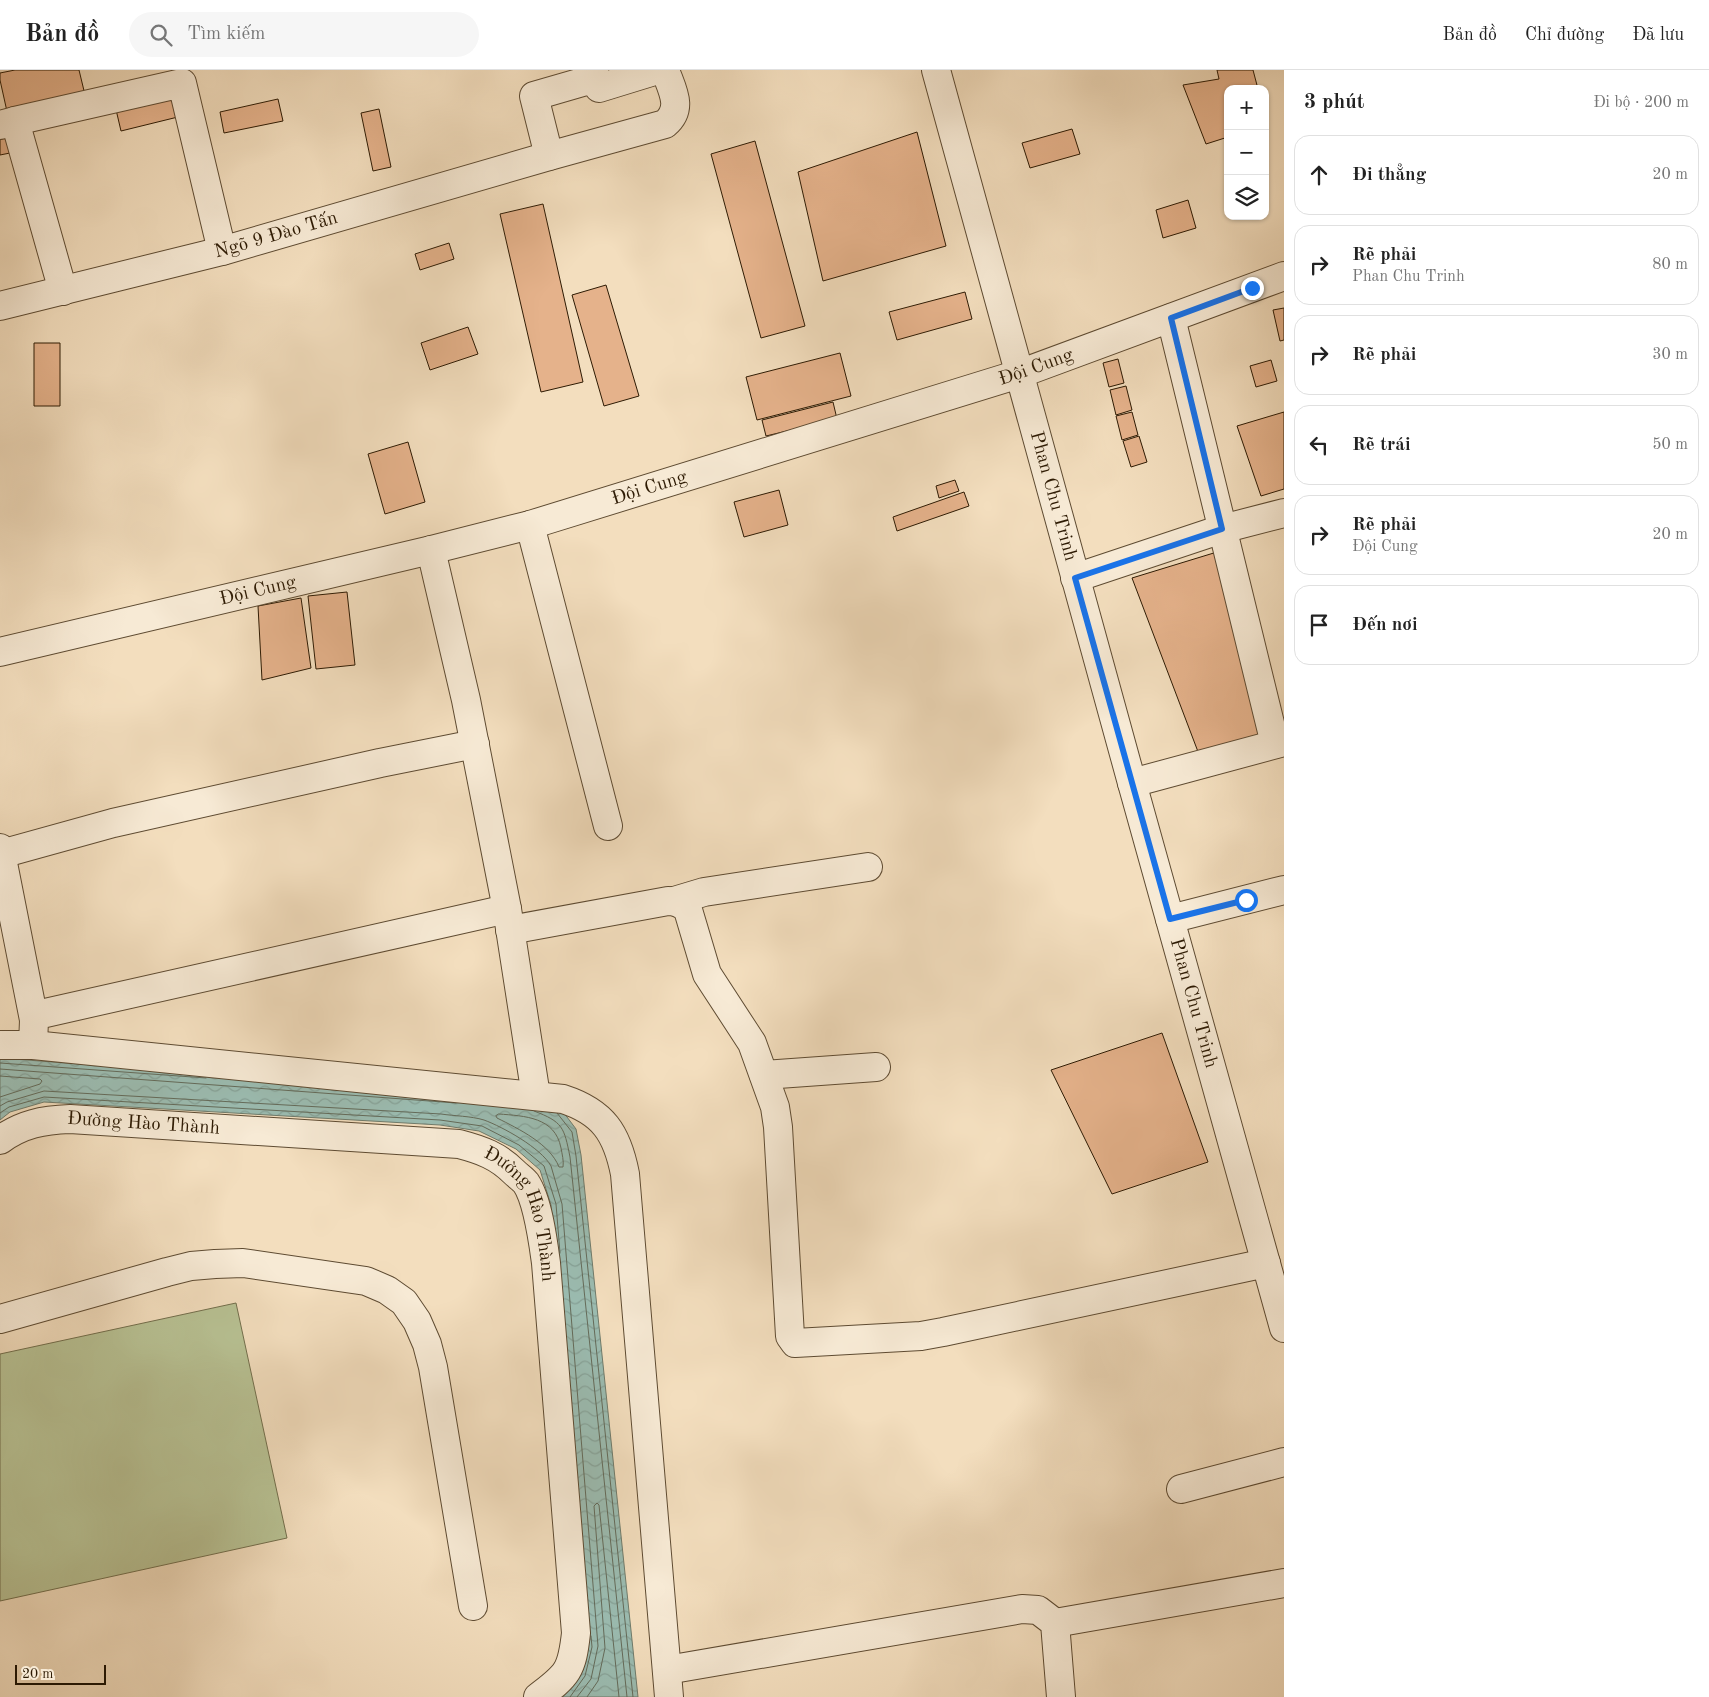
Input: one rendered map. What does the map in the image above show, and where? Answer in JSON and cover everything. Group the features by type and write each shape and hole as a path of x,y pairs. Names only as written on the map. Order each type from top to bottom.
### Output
{"street":[{"name":"Phan Chu Trinh","path":"936,70 1266,1263 1279,1287 1284,1328"},
{"path":"549,156 534,96 596,78 599,88 658,71"},
{"name":"Ngõ 9 Đào Tấn","path":"0,306 222,251 665,124 674,117 676,104 658,71"},
{"path":"62,291 8,123 182,83 222,251"},
{"name":"Đội Cung","path":"0,652 530,525 1019,374 1284,276"},
{"path":"1132,783 1279,743 1222,529 1171,318"},
{"path":"1075,578 1222,529 1284,513"},
{"path":"530,525 608,826"},
{"path":"431,550 455,648 509,920 536,1096"},
{"path":"34,1033 1,851 114,823 380,763 475,744"},
{"path":"34,1033 41,1014 509,920 674,901 704,892 868,867"},
{"path":"1170,919 1284,890"},
{"path":"674,901 684,906 691,915 707,974 752,1043 775,1107 778,1127 790,1336 794,1344 928,1334 1266,1263"},
{"path":"0,1045 34,1033 563,1098 580,1104 595,1114 606,1125 615,1139 625,1174 669,1697"},
{"path":"764,1075 876,1067"},
{"name":"Đường Hào Thành","path":"0,1140 36,1122 70,1119 459,1144 480,1150 503,1161 526,1183 536,1208 543,1237 546,1263 576,1632 574,1652 567,1672 538,1697"},
{"path":"0,1319 167,1272 215,1264 243,1263 366,1281 387,1290 404,1302 417,1321 427,1344 433,1367 473,1606"},
{"path":"1181,1489 1284,1462"},
{"path":"1055,1623 1284,1583"},
{"path":"667,1670 1022,1609 1038,1610 1055,1623 1062,1697"}],"green space":[{"path":"236,1303 287,1538 0,1601 0,1354"}],"water":[{"path":"0,1058 530,1098 561,1109 576,1129 581,1155 638,1697 563,1697 580,1675 587,1646 551,1205 540,1170 516,1149 479,1131 440,1125 44,1102 10,1112 0,1120"}],"building":[{"path":"15,70 79,70 86,99 8,116 0,73"},
{"path":"1217,70 1253,70 1257,85 1224,85 1224,138 1206,144 1183,85 1219,79"},
{"path":"178,84 186,115 121,131 114,101"},
{"path":"278,99 283,121 224,133 220,112"},
{"path":"379,109 391,167 373,171 361,113"},
{"path":"0,129 25,150 0,155"},
{"path":"1072,129 1080,154 1030,168 1022,143"},
{"path":"917,132 946,246 823,281 798,172"},
{"path":"755,141 805,326 761,338 711,154"},
{"path":"1188,200 1196,228 1163,238 1156,210"},
{"path":"543,204 583,382 541,392 500,214"},
{"path":"449,243 454,259 420,270 415,254"},
{"path":"606,285 639,396 604,406 572,295"},
{"path":"965,292 972,319 897,340 889,312"},
{"path":"1284,308 1284,340 1280,341 1273,310"},
{"path":"468,327 478,354 430,370 421,343"},
{"path":"34,343 60,343 60,406 34,406"},
{"path":"840,353 851,396 757,420 746,377"},
{"path":"1118,359 1124,383 1109,387 1103,363"},
{"path":"1271,360 1277,381 1256,387 1250,366"},
{"path":"1126,386 1132,410 1116,415 1110,390"},
{"path":"833,402 837,419 766,436 762,420"},
{"path":"1132,412 1138,435 1122,440 1116,416"},
{"path":"1284,412 1284,489 1261,496 1237,426"},
{"path":"1139,436 1147,462 1131,467 1123,441"},
{"path":"408,442 425,502 385,514 368,454"},
{"path":"955,480 959,491 939,498 936,486"},
{"path":"779,490 788,525 744,537 734,502"},
{"path":"964,492 969,506 897,531 893,517"},
{"path":"1217,552 1263,734 1200,757 1132,578"},
{"path":"347,592 355,665 316,669 308,596"},
{"path":"301,598 311,668 262,680 258,606"},
{"path":"1162,1033 1208,1162 1112,1194 1051,1070"}],"route":[{"path":"1246,900 1170,919 1075,578 1222,529 1171,318 1252,288"}]}
